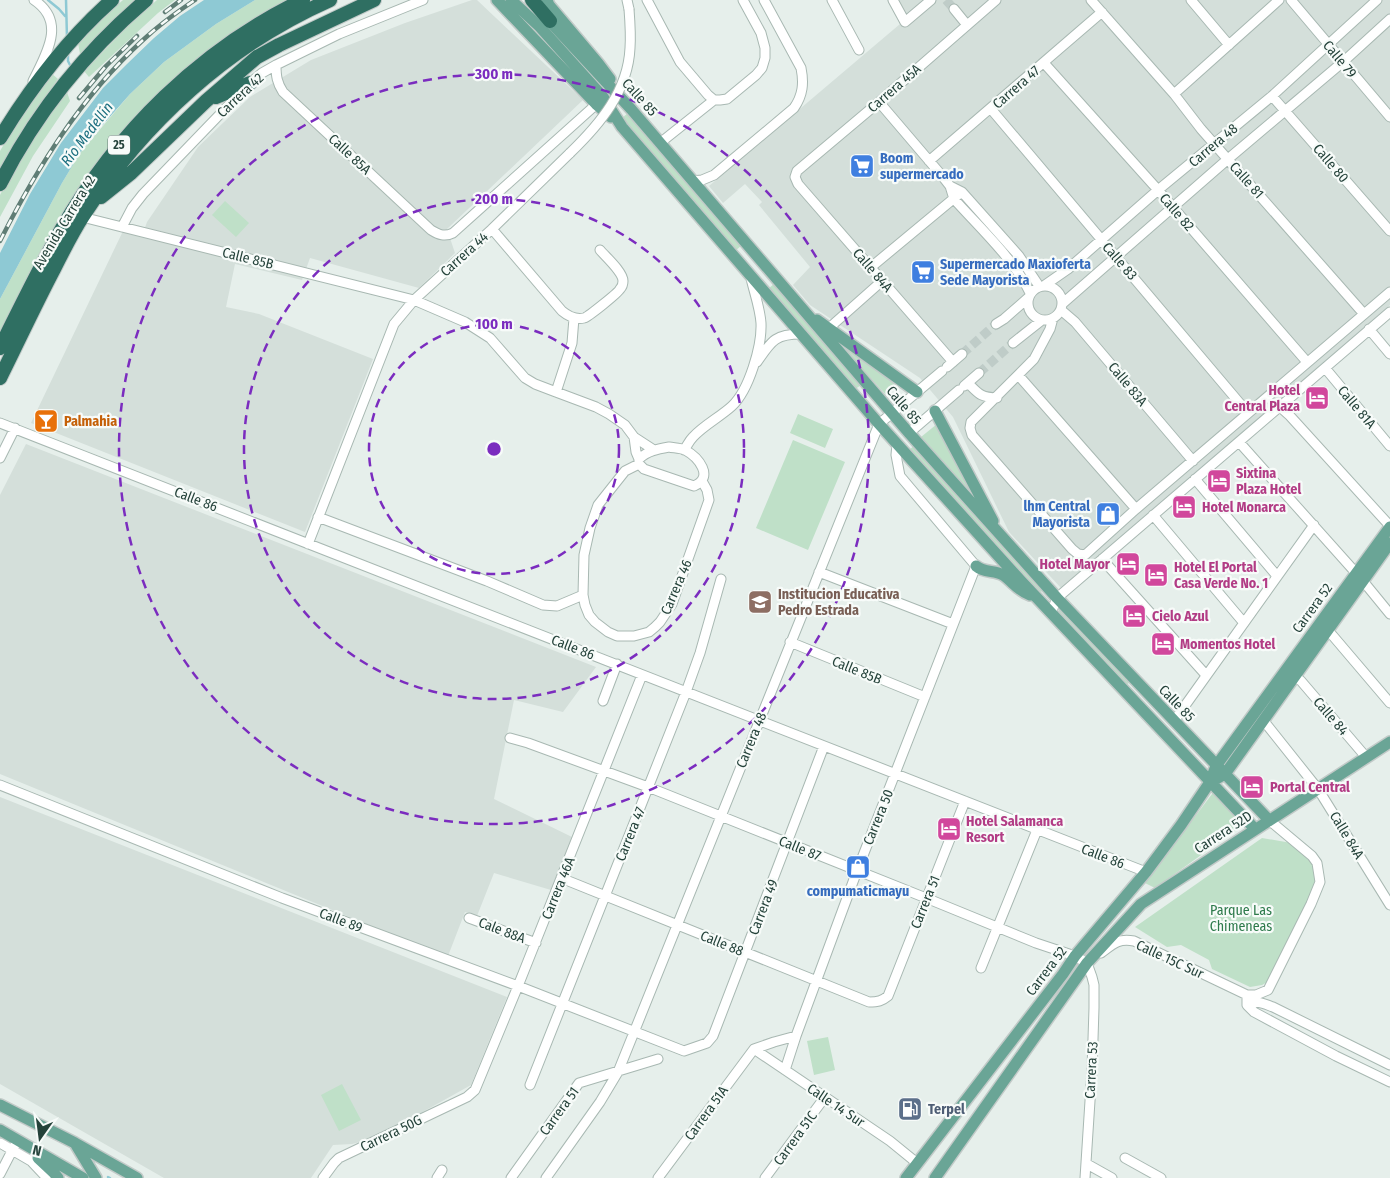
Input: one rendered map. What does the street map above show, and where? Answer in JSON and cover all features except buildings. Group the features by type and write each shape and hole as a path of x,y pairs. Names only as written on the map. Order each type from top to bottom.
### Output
{"highway":[{"path":"0,138 22,103 60,53 83,26 112,0"},
{"path":"0,184 28,134 63,85 84,59 146,0"},
{"name":"Avenida Carrera 42","path":"0,348 61,230 92,181 120,144 154,106 205,61 258,24 303,0"},
{"name":"Avenida Carrera 42","path":"0,378 49,279 85,212 115,169 131,150 152,126 198,83 229,59 272,29 330,0"},
{"path":"85,212 242,69 279,45 374,0"},
{"path":"532,0 550,21"},
{"path":"206,101 250,83"}],"main road":[{"path":"497,0 507,3 600,101 878,424 1035,596 1255,829"},
{"name":"Calle 85","path":"527,0 550,21 588,72 600,101"},
{"path":"547,2 598,63 631,109"},
{"name":"Calle 85","path":"507,3 540,27 631,109 909,433 1001,536 1057,598 1269,820"},
{"path":"740,264 753,252"},
{"path":"801,308 917,392"},
{"path":"935,411 1001,536"},
{"path":"878,424 909,433"},
{"name":"Carrera 52","path":"1210,782 1225,774 1327,630 1390,526"},
{"name":"Carrera 52","path":"906,1178 1075,956 1146,872 1210,782 1216,766 1359,577 1390,543"},
{"path":"976,566 984,571 1002,574 1021,591 1035,596 1046,595 1057,598"},
{"name":"Carrera 52D","path":"1087,963 1141,904 1390,742"},
{"name":"Carrera 52","path":"935,1178 1087,963"},
{"path":"0,1105 75,1143 137,1178"},
{"path":"0,1130 16,1145 44,1163 58,1178"},
{"path":"75,1143 96,1178"},
{"path":"16,1145 83,1178"}],"street":[{"path":"22,103 49,46 50,39 51,20 43,6 34,0"},
{"name":"Carrera 42","path":"122,227 142,194 262,73 339,34 423,0"},
{"path":"647,0 680,62 714,100"},
{"path":"660,143 714,100 727,99 762,68 765,48 759,28 743,0"},
{"path":"692,181 702,180 714,175 794,108 802,92 803,79 801,68 764,0"},
{"path":"832,0 859,50"},
{"path":"893,0 905,22 931,0"},
{"name":"Carrera 45A","path":"796,177 797,171 996,0"},
{"name":"Calle 81","path":"1091,0 1364,314"},
{"path":"1191,0 1229,46"},
{"path":"1174,94 1279,0"},
{"name":"Calle 79","path":"1291,0 1390,117"},
{"name":"Carrera 48","path":"1042,286 1068,268 1158,190 1272,96 1377,0"},
{"name":"Carrera 44","path":"308,544 394,324 414,300 492,229 589,135 604,117 614,101 627,67 630,49 628,4"},
{"path":"954,9 967,25"},
{"name":"Carrera 47","path":"930,161 1102,12"},
{"name":"Carrera 48","path":"1062,307 1116,256 1344,62 1390,19"},
{"name":"Calle 82","path":"1044,62 1307,362"},
{"name":"Calle 85A","path":"276,65 279,85 283,92 431,230 438,234"},
{"name":"Calle 80","path":"1272,96 1390,230"},
{"name":"Carrera 44","path":"438,234 448,235 453,233 600,101"},
{"path":"879,102 950,186 954,198 1024,280 1029,296 1029,310 1036,318 1042,320 1048,320 1058,315 1062,307 1060,293 1056,289 1042,286 1019,256 962,192 950,186"},
{"name":"Calle 83","path":"991,109 1248,413"},
{"name":"Calle 84A","path":"796,177 798,184 882,281 947,367"},
{"path":"870,268 962,192"},
{"name":"Calle 85B","path":"85,212 122,227 414,300 464,322 490,338 525,378 556,392"},
{"path":"492,229 562,311 574,318 588,317 620,290 623,281 621,274 600,250"},
{"path":"574,318 572,343 556,392 609,414 625,425 634,437 654,450 669,447 684,450 692,438 738,400 743,393 754,366 761,324 751,276"},
{"path":"829,328 882,281"},
{"path":"996,324 1042,286"},
{"path":"1053,318 1050,329 1034,360 971,422 970,428 972,435 1072,550 1078,554 1085,555 1136,509 1390,292"},
{"name":"Calle 83A","path":"1062,307 1193,461"},
{"path":"1051,613 1057,598 1390,312"},
{"path":"1013,343 1042,320"},
{"path":"1370,329 1390,354"},
{"path":"754,366 774,340 785,334 801,334"},
{"path":"878,424 962,354"},
{"name":"Calle 81A","path":"1325,368 1390,446"},
{"path":"909,433 979,373"},
{"path":"1019,376 1136,509"},
{"path":"964,386 984,397 996,398"},
{"path":"1280,407 1390,526"},
{"name":"Calle 86","path":"0,423 1146,872"},
{"name":"Carrera 48","path":"618,1072 637,1030 676,925 878,424"},
{"path":"0,458 15,428"},
{"path":"634,437 636,452 644,468 694,486 702,481"},
{"path":"1239,442 1314,524 1390,614"},
{"path":"897,444 896,455 900,476 976,566"},
{"name":"Carrera 46","path":"654,450 642,456 639,461 625,471 598,505 590,528 584,555 583,595 589,615 601,628 617,636 634,636 649,632 656,627 672,604 709,500 707,490 702,481 704,475 702,466 698,460 684,450"},
{"path":"1195,479 1277,576"},
{"path":"1153,515 1244,623"},
{"path":"318,518 487,581 543,605 557,606 583,595"},
{"path":"1174,721 1314,524"},
{"path":"1102,559 1206,675"},
{"name":"Carrera 50","path":"785,1070 857,870 976,566"},
{"path":"819,572 953,624"},
{"name":"Carrera 47","path":"530,1085 686,692 700,653 721,579"},
{"path":"1327,630 1390,703"},
{"name":"Calle 85B","path":"790,642 925,697"},
{"path":"604,701 617,664"},
{"name":"Carrera 46A","path":"467,1097 475,1090 536,943 642,675"},
{"name":"Calle 84","path":"1294,676 1301,681 1366,757"},
{"name":"Calle 84A","path":"1263,720 1318,789 1389,900"},
{"name":"Calle 87","path":"510,738 648,787 997,928 1075,956 1087,963"},
{"name":"Carrera 49","path":"684,1051 703,1045 711,1040 824,746"},
{"name":"Calle 89","path":"0,785 291,902 637,1030 684,1051"},
{"name":"Carrera 51","path":"883,1001 888,996 965,801"},
{"path":"1269,820 1312,856 1317,863 1320,882 1268,990 1269,1000 1273,1007"},
{"path":"981,968 1037,830"},
{"name":"Calle 88","path":"561,878 870,1002 883,1001"},
{"name":"Cale 88A","path":"469,918 536,943"},
{"name":"Calle 15C Sur","path":"1087,963 1117,941 1134,941 1247,1000 1273,1007 1390,1065"},
{"name":"Carrera 53","path":"1085,1178 1094,1008 1094,985 1087,963"},
{"path":"1247,1000 1268,990"},
{"name":"Calle 15C Sur","path":"1247,1000 1254,1012 1336,1056 1390,1082"},
{"path":"754,1049 796,1036"},
{"name":"Calle 14 Sur","path":"754,1049 890,1141 917,1163"},
{"name":"Carrera 51A","path":"658,1178 754,1049"},
{"path":"618,1072 658,1059"},
{"name":"Carrera 51","path":"511,1178 578,1083 618,1072"},
{"name":"Carrera 51","path":"546,1178 606,1093 618,1072"},
{"name":"Carrera 50G","path":"323,1178 339,1158 467,1097"},
{"name":"Carrera 51C","path":"765,1178 825,1097"},
{"path":"0,1143 16,1145 47,1178"},
{"path":"0,1174 16,1145"},
{"path":"1125,1158 1162,1178"},
{"path":"1086,1164 1112,1178"}],"shaded area":[{"path":"472,0 477,0 583,100 447,229 455,253 419,288 310,258 302,280 235,264 226,307 259,314 373,359 305,532 31,423 123,231 142,236 147,222 198,147 250,97 311,60 405,23"},
{"path":"887,0 1390,0 1390,305 1061,588 1009,532 953,417 920,378 810,305 793,285 810,267 759,205 762,202 745,184 723,203 709,186 900,24"},
{"path":"26,444 596,667 563,712 514,700 494,799 572,837 551,890 494,873 477,916 465,912 448,956 0,774 0,495"},
{"path":"0,797 507,997 471,1085 376,1138 352,1144 333,1145 311,1178 164,1178 0,1084"}],"green space":[{"path":"123,0 138,0 116,18 80,54 78,43"},
{"path":"157,0 175,0 158,13 89,77 84,71 131,23"},
{"path":"255,0 293,0 181,73 0,338 0,299 80,153 130,94 164,62 216,24"},
{"path":"51,73 58,79 27,124 0,171 0,151 18,120"},
{"path":"66,89 70,101 33,156 0,217 0,195 15,166"},
{"path":"628,113 741,246 735,251 622,118"},
{"path":"225,201 249,223 236,237 212,215"},
{"path":"775,283 861,385 854,390 768,289"},
{"path":"830,333 897,385 886,395"},
{"path":"798,414 833,429 825,448 790,433"},
{"path":"937,424 977,503 921,437"},
{"path":"793,440 845,462 808,550 756,528"},
{"path":"915,445 1046,591 1035,592 909,450"},
{"path":"1059,606 1130,682 1124,687 1059,617"},
{"path":"1215,790 1246,823 1155,888 1145,883"},
{"name":"Parque Las Chimeneas","path":"1262,838 1297,844 1313,861 1317,872 1316,883 1271,980 1262,985 1250,987 1212,969 1209,960 1181,945 1167,947 1135,927"},
{"path":"828,1037 835,1070 814,1075 807,1041"},
{"path":"342,1084 361,1120 339,1131 321,1095"}],"water":[{"name":"Río Medellín","path":"204,0 255,0 216,24 164,62 130,94 101,127 80,153 62,183 0,299 0,253 30,194 61,143 103,88 127,64 180,16"}],"waterway":[{"path":"48,0 65,16"},
{"path":"66,0 67,38"},
{"path":"68,53 68,61 71,67"}],"tunnel":[{"path":"946,0 954,9"},
{"path":"962,354 996,324"},
{"path":"979,373 1013,343"}],"railway":[{"path":"165,12 181,0"},
{"path":"0,241 30,186 62,134 100,85 149,34 195,0"},
{"path":"79,98 106,66 137,36"}],"place":[{"name":"Boom supermercado","path":"862,166"},
{"name":"Supermercado Maxioferta Sede Mayorista","path":"923,272"},
{"name":"Hotel Central Plaza","path":"1317,398"},
{"name":"Palmahia","path":"46,421"},
{"name":"Sixtina Plaza Hotel","path":"1219,481"},
{"name":"Hotel Monarca","path":"1184,507"},
{"name":"lhm Central Mayorista","path":"1108,514"},
{"name":"Hotel Mayor","path":"1128,564"},
{"name":"Hotel El Portal Casa Verde No. 1","path":"1156,575"},
{"name":"Institucion Educativa Pedro Estrada","path":"760,602"},
{"name":"Cielo Azul","path":"1134,616"},
{"name":"Momentos Hotel","path":"1163,644"},
{"name":"Portal Central","path":"1252,787"},
{"name":"Hotel Salamanca Resort","path":"949,829"},
{"name":"compumaticmayu","path":"858,867"},
{"name":"Terpel","path":"910,1109"}]}
